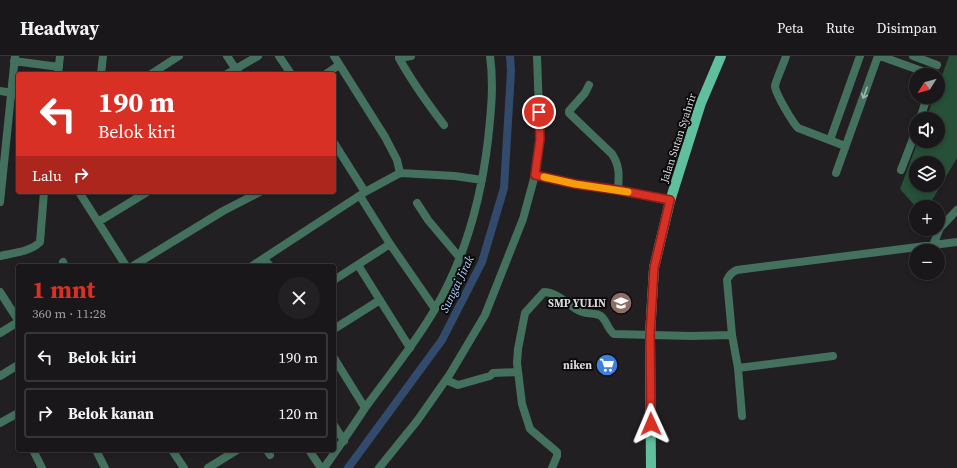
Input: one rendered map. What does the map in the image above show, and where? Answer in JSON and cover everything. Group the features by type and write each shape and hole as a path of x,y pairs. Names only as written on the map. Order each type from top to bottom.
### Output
{"main road":[{"name":"Jalan Sutan Syahrir","path":"651,468 650,335 654,268 670,200 701,103 721,56"}],"street":[{"path":"0,202 15,93 14,58 58,70 60,56"},
{"path":"101,72 103,58 111,56"},
{"path":"156,72 180,56"},
{"path":"227,56 237,71 258,56"},
{"path":"279,56 290,72"},
{"path":"334,56 385,136 397,160 400,173"},
{"path":"411,56 398,57 422,97 444,125"},
{"path":"336,452 410,348 435,309 460,258 465,245 482,180 491,114 492,72 490,56"},
{"path":"379,468 417,421 446,380 485,315 523,219 535,175 540,139 537,56"},
{"path":"786,56 775,86 777,93 794,123 798,128 846,146"},
{"path":"830,140 860,56"},
{"path":"836,173 879,56 914,68"},
{"path":"913,56 937,65"},
{"path":"936,68 941,56"},
{"path":"329,72 339,65"},
{"path":"589,85 586,93 569,112 612,154 616,160 619,170 618,190"},
{"path":"0,92 15,93"},
{"path":"336,147 390,244 435,309"},
{"path":"901,170 909,148"},
{"path":"255,264 363,194 400,173 455,176 482,180"},
{"path":"535,175 575,184 618,190 670,200"},
{"path":"0,256 30,249 40,242 44,194"},
{"path":"80,194 125,264"},
{"path":"98,222 144,194"},
{"path":"136,264 223,211 256,194"},
{"path":"417,203 428,220 460,258"},
{"path":"933,244 940,228 957,210"},
{"path":"941,244 957,242"},
{"path":"336,279 390,244"},
{"path":"742,416 738,368 732,335 728,280 729,276 737,270 909,248"},
{"path":"264,259 268,264"},
{"path":"358,265 410,348"},
{"path":"0,292 16,318"},
{"path":"552,468 557,452 530,429 522,404 518,372 518,349 525,313 544,292 552,294 580,312 600,316 614,334 691,336 732,335"},
{"path":"336,328 380,300"},
{"path":"0,333 16,322"},
{"path":"738,368 833,356"},
{"path":"336,361 366,408"},
{"path":"0,376 16,366"},
{"path":"446,380 458,385 490,376 493,373 518,372"},
{"path":"0,423 16,416"},
{"path":"336,428 344,441"},
{"path":"34,452 42,468"},
{"path":"97,452 105,468"},
{"path":"173,452 184,468"},
{"path":"208,468 234,452"},
{"path":"310,452 321,468"},
{"path":"324,468 336,452"}],"green space":[{"path":"949,56 957,56 957,158 945,178 945,156 912,156 915,148 945,148 945,112 929,112 931,104 945,104 945,68"},
{"path":"909,165 909,192 937,192 932,200 910,200 900,189"}],"waterway":[{"name":"Sungai Jirak","path":"348,468 442,340 482,262 504,188 511,71 510,56"}],"slow traffic":[{"path":"544,177 575,184 628,192"}],"place":[{"name":"SMP YULIN","path":"621,303"},
{"name":"niken","path":"607,365"}],"route":[{"path":"539,112 540,139 535,175 575,184 618,190 670,200 654,268 650,335 651,424"}]}
